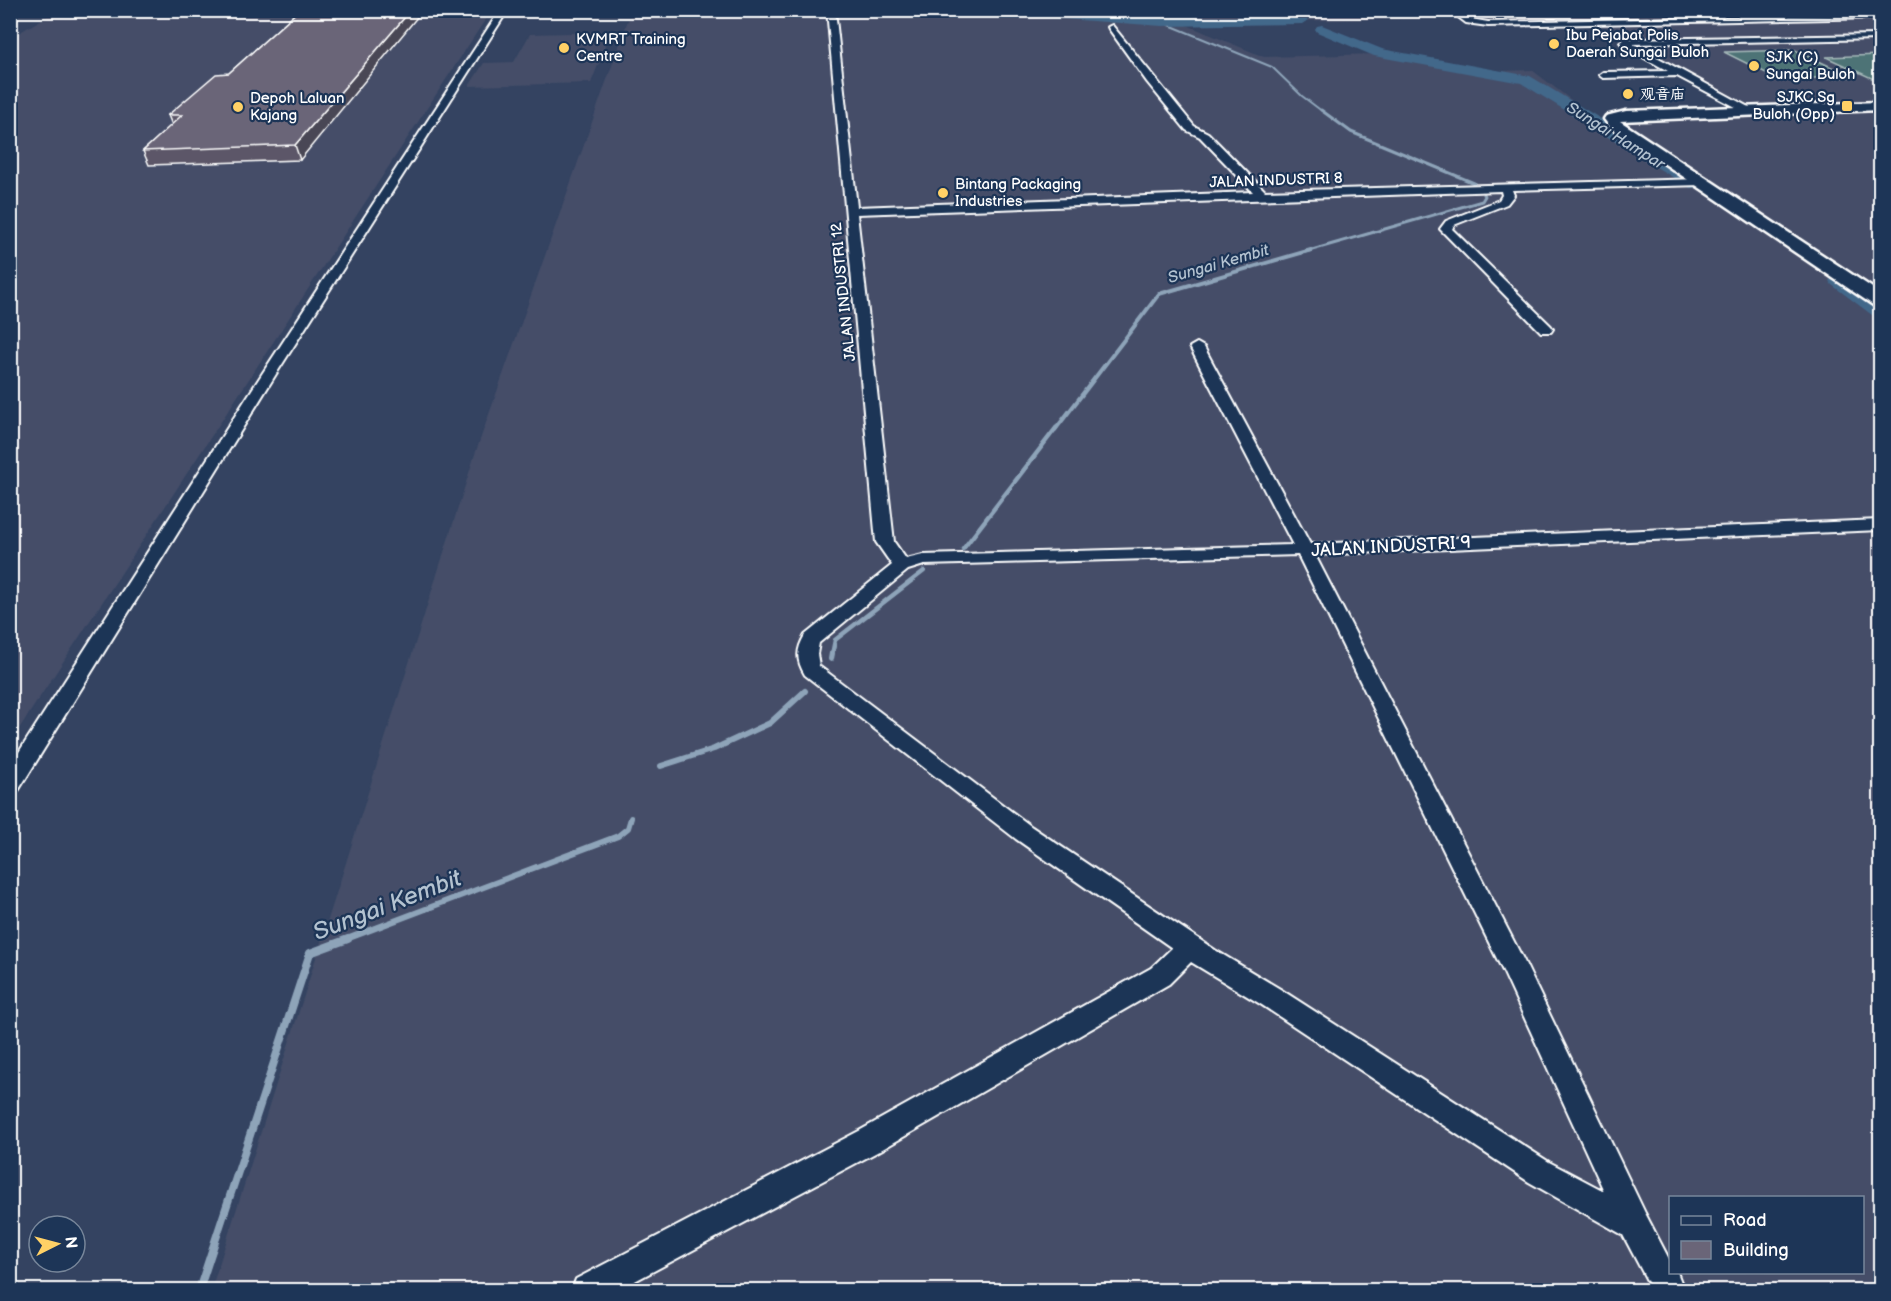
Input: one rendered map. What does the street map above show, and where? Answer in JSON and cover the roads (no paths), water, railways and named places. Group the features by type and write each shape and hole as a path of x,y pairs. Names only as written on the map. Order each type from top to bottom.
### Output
{"street":[{"path":"10,14 16,10"},
{"path":"10,785 269,374 504,10"},
{"name":"JALAN INDUSTRI 12","path":"831,10 885,542 902,566"},
{"path":"1453,10 1478,19 1587,22 1881,16"},
{"path":"1704,10 1723,19"},
{"path":"1767,10 1784,18"},
{"path":"1868,10 1881,16"},
{"path":"1478,19 1714,15"},
{"path":"1587,22 1605,32"},
{"path":"1112,27 1150,80 1190,128 1204,135 1263,195"},
{"path":"1615,37 1749,111"},
{"path":"1624,42 1881,37"},
{"path":"1603,75 1680,73"},
{"path":"1881,106 1611,117 1615,123 1696,182 1881,301"},
{"name":"JALAN INDUSTRI 8","path":"851,211 1263,195 1696,182"},
{"path":"1505,188 1508,195 1503,202 1450,223 1446,229 1546,329"},
{"path":"1197,347 1304,550 1515,969 1634,1224 1669,1290"},
{"name":"JALAN INDUSTRI 9","path":"902,566 943,559 1304,550 1881,525"},
{"path":"902,566 812,639 807,648 807,662 813,670 1024,833 1190,947 1539,1172 1634,1224"},
{"path":"587,1290 869,1142 1160,976 1190,947"}],"waterway":[{"name":"Sungai Hampar","path":"996,10 1162,22 1302,20"},
{"name":"Sungai Kembit","path":"1162,22 1272,67 1302,96 1323,112"},
{"name":"Sungai Hampar","path":"1322,29 1379,53 1525,79 1696,184"},
{"name":"Sungai Kembit","path":"1321,110 1351,132 1474,183"},
{"name":"Sungai Kembit","path":"1305,252 1482,201 1485,196 1483,192"},
{"name":"Sungai Kembit","path":"1055,430 1159,294 1311,250"},
{"name":"Sungai Hampar","path":"1839,281 1880,310"},
{"name":"Sungai Kembit","path":"963,549 1056,428"},
{"name":"Sungai Kembit","path":"832,655 835,640 924,571"},
{"name":"Sungai Kembit","path":"831,659 832,653"},
{"name":"Sungai Kembit","path":"661,766 714,749 770,723 805,691"},
{"name":"Sungai Kembit","path":"344,940 618,836 628,828 631,818"},
{"name":"Sungai Kembit","path":"199,1290 310,953 348,939"}],"place":[{"name":"Ibu Pejabat Polis Daerah Sungai Buloh","path":"1554,44"},
{"name":"KVMRT Training Centre","path":"564,48"},
{"name":"SJK (C) Sungai Buloh","path":"1754,66"},
{"name":"观音庙","path":"1628,94"},
{"name":"SJKC Sg Buloh (Opp)","path":"1847,106"},
{"name":"Depoh Laluan Kajang","path":"238,107"},
{"name":"Bintang Packaging Industries","path":"943,193"}]}
